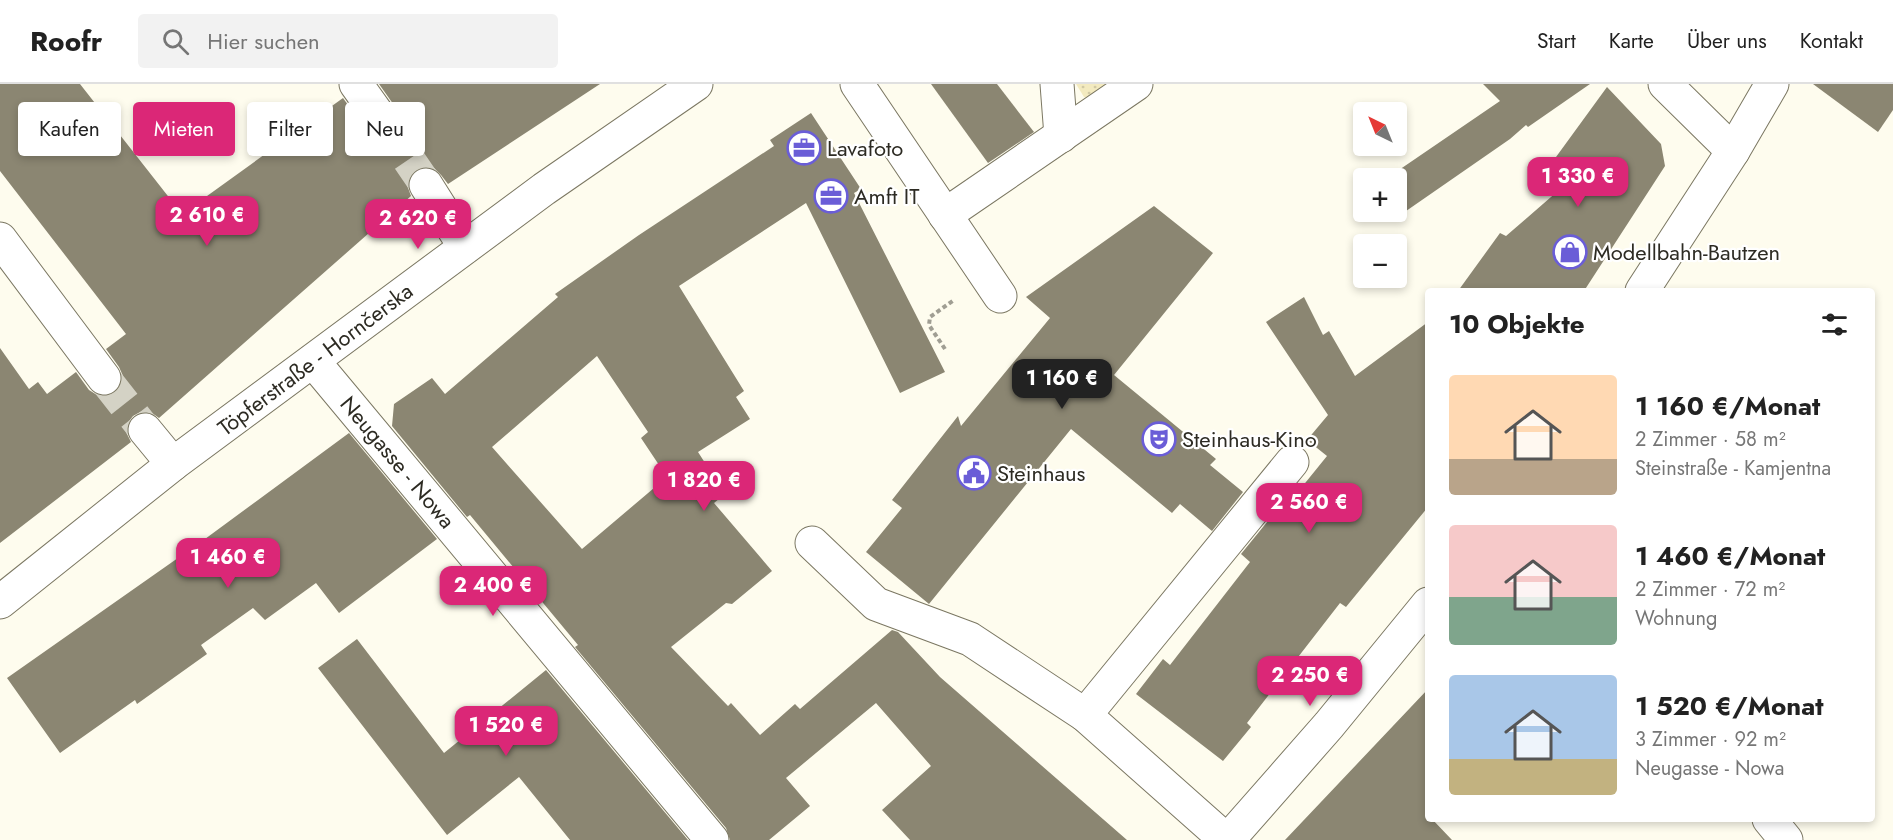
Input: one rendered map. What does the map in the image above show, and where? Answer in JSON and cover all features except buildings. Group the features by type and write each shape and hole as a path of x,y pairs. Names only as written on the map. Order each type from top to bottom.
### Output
{"street":[{"path":"356,84 369,102"},
{"name":"Töpferstraße - Hornčerska","path":"0,602 173,464 544,189 696,84"},
{"path":"856,84 1000,296"},
{"path":"1057,84 1061,136"},
{"path":"945,215 1136,84"},
{"path":"1665,84 1733,151"},
{"path":"1644,288 1733,151 1767,93"},
{"path":"426,185 465,247"},
{"path":"0,239 104,378"},
{"name":"Neugasse - Nowa","path":"314,361 712,840"},
{"path":"145,430 173,464"},
{"path":"1085,715 1292,462"},
{"path":"812,543 876,604 970,639 1085,715 1227,840 1329,725 1425,608"},
{"path":"1771,822 1786,840"}],"path":[{"path":"945,306 930,317 929,325 945,349"}],"shaded area":[{"path":"1076,84 1124,84 1094,100 1084,97"}],"tunnel":[{"path":"406,156 426,185"},
{"path":"104,378 145,430"}],"place":[{"name":"Lavafoto","path":"804,148"},
{"name":"Amft IT","path":"831,196"},
{"name":"Modellbahn-Bautzen","path":"1570,252"},
{"name":"Steinhaus-Kino","path":"1159,439"},
{"name":"Steinhaus","path":"974,473"}]}
